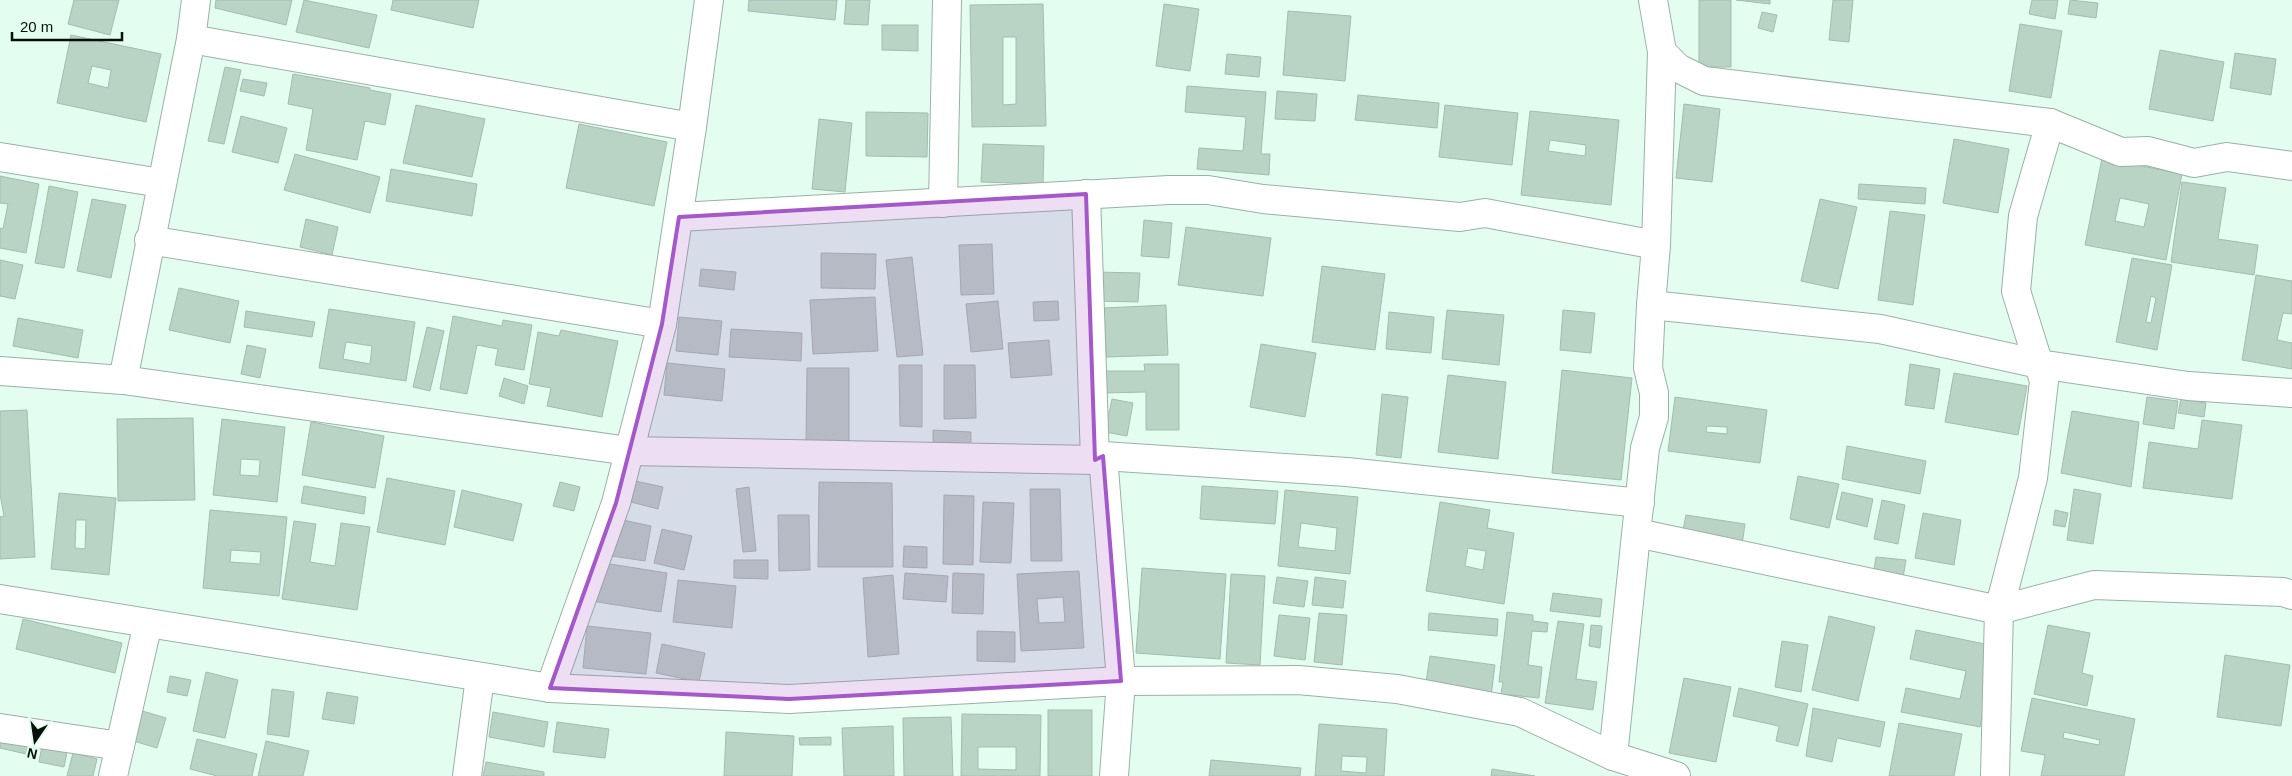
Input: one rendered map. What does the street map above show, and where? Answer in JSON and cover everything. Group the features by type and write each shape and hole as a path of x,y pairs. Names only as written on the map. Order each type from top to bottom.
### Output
{"street":[{"path":"122,380 149,240 192,39 196,0"},
{"path":"550,688 616,502 662,324 709,0"},
{"path":"942,202 947,0"},
{"path":"1613,756 1645,448 1654,417 1654,393 1648,368 1656,245 1662,52 1653,0"},
{"path":"192,39 692,127"},
{"path":"1662,52 1678,68 1704,81 2050,122 2122,152 2148,151 2194,163 2227,157 2292,166"},
{"path":"1995,776 1999,610 2033,478 2044,381 2016,291 2023,216 2050,122"},
{"path":"0,157 161,183"},
{"path":"679,217 1086,194 1208,190 1263,199 1460,217 1485,214 1656,245"},
{"path":"1086,194 1099,458 1121,681 1114,776"},
{"path":"149,240 662,324"},
{"path":"1651,305 1880,330 2039,364 2188,386 2292,393"},
{"path":"0,371 122,380 629,451 1099,458 1347,472 1640,503"},
{"path":"1637,532 1999,610 2094,585 2289,588"},
{"path":"0,600 550,688 789,699 1121,681 1298,680 1397,688 1520,712 1613,756 1676,776"},
{"path":"113,776 148,623"},
{"path":"467,776 480,677"},
{"path":"0,728 120,746"}],"highlighted area":[{"path":"1086,194 1095,460 1103,456 1121,681 789,699 550,688 616,503 662,324 679,217"}],"building":[{"path":"74,0 119,0 110,35 68,24"},
{"path":"216,0 292,0 286,25 215,8"},
{"path":"304,0 377,15 369,48 296,32"},
{"path":"393,0 479,0 473,28 391,10"},
{"path":"749,0 837,0 835,20 748,11"},
{"path":"846,0 870,0 868,25 844,24"},
{"path":"1699,0 1731,0 1731,67 1699,67"},
{"path":"1736,0 1770,0 1770,4"},
{"path":"1833,0 1853,0 1849,42 1829,40"},
{"path":"2032,0 2058,0 2055,19 2029,14"},
{"path":"2070,0 2098,3 2096,18 2068,14"},
{"path":"1043,4 1046,126 972,127 970,5","holes":["1003,37 1016,37 1016,104 1003,105"]},
{"path":"1164,4 1199,9 1190,71 1156,66"},
{"path":"1288,11 1351,16 1345,81 1283,75"},
{"path":"1762,12 1777,15 1773,32 1758,28"},
{"path":"2020,24 2062,31 2051,98 2009,91"},
{"path":"882,25 918,25 918,51 882,50"},
{"path":"71,35 161,54 146,122 57,103","holes":["92,66 111,70 108,88 88,83"]},
{"path":"2160,50 2224,62 2213,121 2149,109"},
{"path":"2235,53 2276,59 2271,95 2230,88"},
{"path":"1227,54 1261,57 1259,77 1225,74"},
{"path":"225,67 241,70 224,144 208,141"},
{"path":"293,74 370,88 370,90 391,94 385,125 365,121 357,160 306,150 313,109 288,104"},
{"path":"243,79 267,83 264,96 240,91"},
{"path":"1187,86 1266,92 1261,154 1270,154 1269,175 1197,169 1199,148 1243,151 1246,117 1185,112"},
{"path":"1277,91 1317,94 1315,121 1275,119"},
{"path":"1358,95 1439,103 1437,128 1355,120"},
{"path":"1684,104 1720,109 1712,182 1676,178"},
{"path":"416,105 485,119 472,177 403,163"},
{"path":"1445,105 1518,113 1512,165 1439,157"},
{"path":"1530,111 1619,120 1611,205 1521,195","holes":["1550,140 1586,145 1585,156 1548,151"]},
{"path":"866,112 928,113 927,157 866,156"},
{"path":"241,116 287,128 278,163 232,152"},
{"path":"819,119 852,123 845,192 812,189"},
{"path":"579,124 667,142 654,206 566,188"},
{"path":"1954,139 2009,149 1998,213 1943,203"},
{"path":"983,144 1044,146 1043,184 981,182"},
{"path":"295,154 380,177 370,213 284,190"},
{"path":"2102,158 2182,174 2166,260 2085,245","holes":["2120,198 2149,204 2144,227 2115,221"]},
{"path":"391,169 477,184 472,216 386,201"},
{"path":"0,176 39,184 26,253 0,248 0,228 3,229 8,204 0,203"},
{"path":"2182,182 2226,188 2218,239 2258,245 2254,275 2171,262"},
{"path":"1859,184 1926,188 1925,204 1858,199"},
{"path":"49,186 78,192 64,268 35,263"},
{"path":"92,199 126,205 111,278 77,271"},
{"path":"1820,199 1857,207 1838,289 1801,281"},
{"path":"1890,211 1925,215 1913,305 1878,300"},
{"path":"306,219 338,227 332,255 300,247"},
{"path":"1144,220 1172,223 1169,258 1141,256"},
{"path":"1186,227 1271,238 1263,296 1178,285"},
{"path":"992,244 994,294 961,295 959,245"},
{"path":"821,253 876,254 875,289 821,288"},
{"path":"912,257 923,355 897,357 886,260"},
{"path":"2132,258 2172,265 2157,350 2116,342","holes":["2151,296 2156,298 2151,323 2146,322"]},
{"path":"0,260 23,265 15,299 0,296"},
{"path":"1322,266 1385,274 1375,350 1312,342"},
{"path":"701,269 736,272 734,290 699,286"},
{"path":"1096,272 1140,273 1138,302 1095,301"},
{"path":"2256,275 2292,281 2292,314 2283,313 2277,340 2292,343 2292,369 2242,360"},
{"path":"179,288 239,301 230,343 169,330"},
{"path":"875,297 878,351 813,354 810,300"},
{"path":"998,301 1003,349 971,352 966,304"},
{"path":"1058,301 1059,320 1034,321 1033,302"},
{"path":"1166,305 1168,355 1106,357 1104,308"},
{"path":"329,309 415,322 406,381 319,368","holes":["346,342 372,346 370,364 343,359"]},
{"path":"1447,310 1504,315 1499,365 1442,359"},
{"path":"1563,310 1595,313 1591,353 1560,350"},
{"path":"246,311 315,322 312,337 244,327"},
{"path":"1389,312 1434,317 1431,353 1386,349"},
{"path":"453,316 502,326 503,320 532,325 524,370 495,365 498,349 477,345 467,394 440,389"},
{"path":"679,317 722,321 718,355 676,351"},
{"path":"18,318 83,330 78,358 13,346"},
{"path":"427,327 444,331 430,391 413,387"},
{"path":"731,329 802,333 801,361 729,357"},
{"path":"561,330 618,341 602,417 547,406 551,388 529,384 538,332 559,336"},
{"path":"1049,340 1052,375 1011,378 1008,343"},
{"path":"1261,344 1316,353 1305,417 1250,407"},
{"path":"247,345 266,349 260,378 241,374"},
{"path":"667,363 725,369 722,401 664,395"},
{"path":"1144,364 1179,364 1179,430 1146,430 1146,392 1103,393 1103,371 1145,371"},
{"path":"1910,364 1940,369 1934,409 1905,405"},
{"path":"899,365 922,365 922,427 900,426"},
{"path":"944,365 975,365 976,418 944,419"},
{"path":"807,368 849,368 849,444 806,443"},
{"path":"1562,370 1632,378 1621,480 1552,473"},
{"path":"1954,373 2027,386 2018,435 1945,422"},
{"path":"1448,375 1506,382 1498,459 1438,452"},
{"path":"504,378 528,386 524,404 499,396"},
{"path":"1382,394 1408,397 1401,458 1376,455"},
{"path":"1675,397 1767,410 1760,463 1668,451","holes":["1707,426 1727,427 1727,434 1706,432"]},
{"path":"2147,397 2178,401 2174,429 2143,424"},
{"path":"1112,399 1133,403 1127,436 1105,432"},
{"path":"2181,399 2206,403 2204,417 2178,413"},
{"path":"27,410 35,557 0,559 0,517 4,516 0,494 0,411"},
{"path":"2072,411 2139,422 2131,487 2061,473"},
{"path":"193,418 195,500 118,501 117,419"},
{"path":"222,419 285,427 277,502 213,495","holes":["241,459 260,460 259,476 240,475"]},
{"path":"2202,420 2242,425 2232,499 2143,488 2149,442 2198,449"},
{"path":"311,422 384,436 375,488 302,475"},
{"path":"933,430 971,432 971,446 933,444"},
{"path":"1847,446 1926,461 1920,494 1842,479"},
{"path":"1798,476 1839,484 1829,528 1790,519"},
{"path":"387,478 455,491 445,545 377,532"},
{"path":"631,480 663,487 658,509 627,501"},
{"path":"560,482 580,487 574,511 553,506"},
{"path":"819,482 892,483 893,567 818,567"},
{"path":"304,486 366,497 364,514 301,503"},
{"path":"1202,486 1278,491 1275,524 1200,519"},
{"path":"749,487 756,551 743,552 736,489"},
{"path":"1030,489 1060,489 1062,561 1031,561"},
{"path":"2074,489 2101,494 2093,544 2067,540"},
{"path":"462,490 522,504 513,541 454,527"},
{"path":"1285,490 1358,497 1350,574 1278,566","holes":["1301,523 1337,528 1335,551 1298,547"]},
{"path":"1842,492 1873,499 1867,527 1836,519"},
{"path":"59,493 116,498 109,575 51,569","holes":["76,520 86,520 85,549 75,548"]},
{"path":"944,495 974,496 973,565 943,564"},
{"path":"1882,500 1905,505 1898,544 1874,539"},
{"path":"983,502 1014,503 1011,563 980,562"},
{"path":"1440,502 1490,510 1487,528 1514,533 1504,604 1426,591","holes":["1468,548 1486,551 1483,570 1465,566"]},
{"path":"210,510 287,517 279,596 203,588","holes":["231,550 261,552 260,564 230,562"]},
{"path":"2055,510 2068,513 2065,527 2053,525"},
{"path":"1923,513 1961,520 1954,565 1915,558"},
{"path":"778,515 809,515 810,570 779,571"},
{"path":"1686,515 1745,524 1742,545 1682,535"},
{"path":"618,519 651,526 645,561 612,556"},
{"path":"294,521 316,524 310,562 335,566 341,523 370,527 357,610 282,599"},
{"path":"662,529 692,536 684,570 654,563"},
{"path":"904,546 927,547 927,568 903,567"},
{"path":"1876,557 1906,560 1903,578 1873,575"},
{"path":"734,560 768,560 768,579 734,578"},
{"path":"597,562 667,573 661,612 591,601"},
{"path":"1142,568 1226,574 1220,659 1136,653"},
{"path":"1079,571 1084,648 1021,651 1017,574","holes":["1063,597 1065,622 1039,623 1037,599"]},
{"path":"905,573 948,576 946,602 903,599"},
{"path":"953,573 984,574 983,614 952,613"},
{"path":"1231,574 1265,576 1260,665 1226,663"},
{"path":"893,575 899,654 868,657 863,578"},
{"path":"1277,577 1308,581 1304,607 1273,603"},
{"path":"1315,577 1346,581 1343,608 1312,605"},
{"path":"678,580 736,586 732,628 673,622"},
{"path":"1553,593 1602,599 1600,617 1550,611"},
{"path":"1507,612 1533,615 1533,621 1548,623 1547,632 1532,631 1528,665 1542,667 1539,698 1501,694 1503,682 1499,682"},
{"path":"1319,613 1347,615 1342,665 1314,662"},
{"path":"1429,613 1498,619 1497,636 1428,630"},
{"path":"1279,615 1310,618 1305,660 1274,656"},
{"path":"1829,616 1875,627 1858,701 1812,690"},
{"path":"23,619 122,643 115,673 16,649"},
{"path":"1558,621 1584,624 1576,679 1597,682 1593,710 1545,703"},
{"path":"1591,625 1602,626 1600,648 1589,646"},
{"path":"2048,625 2090,633 2082,673 2093,676 2087,706 2034,694"},
{"path":"587,626 651,633 646,674 583,668"},
{"path":"1916,630 1995,646 1980,727 1901,712 1906,688 1960,699 1966,671 1910,659"},
{"path":"977,631 1015,632 1015,662 977,661"},
{"path":"1782,641 1808,645 1801,692 1775,687"},
{"path":"662,644 705,653 699,682 656,673"},
{"path":"2225,655 2290,665 2281,726 2217,717"},
{"path":"1430,656 1495,665 1491,696 1425,688"},
{"path":"206,672 238,680 225,738 193,731"},
{"path":"170,676 191,680 187,696 167,692"},
{"path":"1684,678 1731,687 1716,762 1669,753"},
{"path":"1739,688 1808,704 1798,746 1776,741 1779,726 1733,716"},
{"path":"272,689 294,692 289,737 267,734"},
{"path":"327,692 358,697 354,724 322,719"},
{"path":"2032,698 2135,719 2124,776 2041,776 2045,755 2021,751","holes":["2064,732 2100,740 2099,745 2063,738"]},
{"path":"1813,708 1885,722 1880,747 1837,738 1832,762 1806,756"},
{"path":"139,710 166,718 157,748 130,740"},
{"path":"1048,710 1092,710 1092,776 1048,776"},
{"path":"493,712 548,722 544,747 489,737"},
{"path":"962,714 1041,715 1040,776 961,776","holes":["978,747 1016,747 1016,770 978,769"]},
{"path":"951,717 953,776 904,776 903,718"},
{"path":"557,722 609,729 605,758 553,752"},
{"path":"1899,723 1962,734 1954,776 1889,776"},
{"path":"1319,724 1387,729 1384,776 1315,776","holes":["1342,756 1367,757 1366,773 1341,771"]},
{"path":"893,726 894,776 844,776 842,728"},
{"path":"726,732 794,736 792,776 724,776"},
{"path":"831,737 831,745 800,745 799,738"},
{"path":"30,738 26,754 0,748 0,741"},
{"path":"197,739 257,754 252,776 217,776 190,769"},
{"path":"266,741 309,751 303,776 258,776"},
{"path":"42,746 67,752 64,767 39,762"},
{"path":"73,753 97,759 93,776 67,776"},
{"path":"1211,760 1301,768 1300,776 1209,776"},
{"path":"486,762 544,772 544,776 483,776"},
{"path":"1492,769 1535,776 1491,776"}]}
